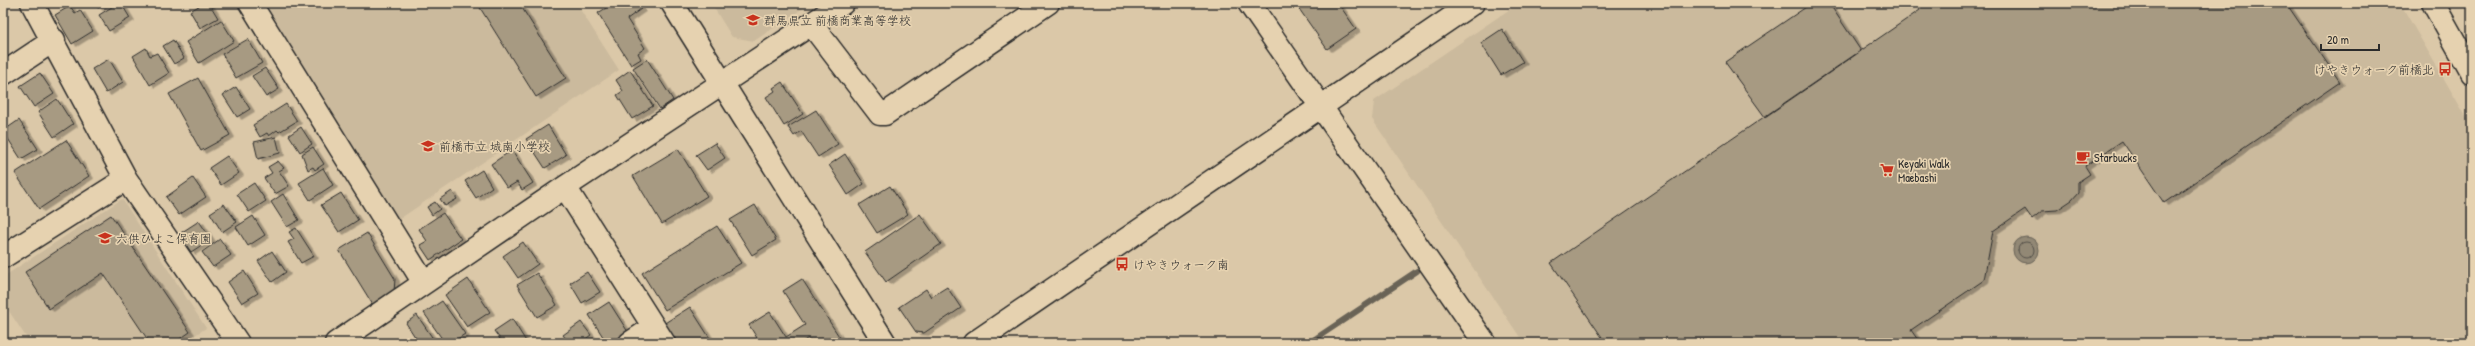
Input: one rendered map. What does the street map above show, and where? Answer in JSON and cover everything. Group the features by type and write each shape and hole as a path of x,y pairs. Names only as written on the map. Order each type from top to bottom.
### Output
{"street":[{"path":"32,3 54,40 126,179 238,343"},
{"path":"250,3 424,283"},
{"path":"672,3 885,343"},
{"path":"336,343 565,187 812,25 843,3"},
{"path":"812,25 880,114 885,114 1048,3"},
{"path":"1249,3 1485,343"},
{"path":"974,343 1322,108 1473,3"},
{"path":"2434,3 2472,73"},
{"path":"3,74 54,40"},
{"path":"3,257 126,179"},
{"path":"565,187 659,335 630,343"}],"shaded area":[{"name":"前橋市立 城南小学校","path":"259,3 576,3 619,70 395,222"},
{"name":"群馬県立 前橋商業高等学校","path":"711,3 811,3 754,41 732,37"},
{"path":"1519,3 2400,3 2472,127 2472,343 1524,343 1372,119 1374,101"},
{"name":"六供ひよこ保育園","path":"122,199 206,328 183,343 30,343 3,302 3,277"}],"water":[{"path":"2026,237 2035,241 2039,250 2035,259 2026,263 2017,259 2013,250 2017,241"}],"building":[{"path":"95,3 107,3 98,8"},
{"path":"118,3 121,3 130,18 109,31 99,15"},
{"path":"204,3 209,3 218,18 200,28 190,11"},
{"path":"477,3 519,3 566,78 536,97"},
{"path":"614,3 637,3 641,9 627,19 645,48 638,53 641,59 631,65 598,13"},
{"path":"1295,3 1338,3 1356,29 1327,49"},
{"path":"1812,3 1829,3 1861,51 1765,117 1725,62"},
{"name":"Keyaki Walk Maebashi","path":"1917,3 2286,3 2340,82 2164,203 2122,141 2085,166 2090,174 2078,182 2078,193 2072,200 2057,210 2042,211 2032,219 2025,209 1993,231 1984,280 1911,330 1920,343 1606,343 1551,263 1920,10"},
{"path":"70,6 75,13 80,10 93,31 72,44 55,15"},
{"path":"221,20 234,41 199,63 186,42"},
{"path":"1502,29 1523,62 1501,75 1481,43"},
{"path":"248,39 262,63 236,78 222,54"},
{"path":"173,40 184,58 174,64 163,46"},
{"path":"146,48 150,56 157,53 169,73 150,85 133,56"},
{"path":"109,59 123,82 106,93 92,69"},
{"path":"647,59 673,100 660,109 633,68"},
{"path":"265,68 279,89 266,97 252,76"},
{"path":"630,70 653,106 632,119 617,95 623,91 616,80"},
{"path":"40,73 54,94 34,107 20,86"},
{"path":"198,78 230,135 201,151 169,94"},
{"path":"782,82 803,114 784,126 766,97 775,91 773,88"},
{"path":"236,87 250,109 237,117 223,95"},
{"path":"57,99 73,124 54,137 38,112"},
{"path":"286,104 297,121 279,132 277,130 269,136 267,133 260,137 253,125"},
{"path":"816,110 838,144 818,157 801,131 794,136 788,127"},
{"path":"19,120 38,149 21,159 3,131"},
{"path":"548,125 566,155 545,168 526,139"},
{"path":"301,127 312,144 300,152 289,135"},
{"path":"276,137 280,153 258,159 254,142"},
{"path":"66,140 89,176 39,209 15,173"},
{"path":"715,143 725,158 707,170 696,155"},
{"path":"313,147 324,164 315,170 313,167 308,170 302,154"},
{"path":"678,149 707,196 662,224 633,176"},
{"path":"512,150 533,183 522,190 517,182 507,188 491,164"},
{"path":"845,154 864,184 848,195 829,165"},
{"path":"227,156 239,173 221,185 209,168"},
{"path":"278,161 284,168 279,171 289,186 275,194 264,178 272,173 268,167"},
{"path":"323,168 333,185 310,200 299,183"},
{"path":"482,170 492,187 476,198 465,181"},
{"path":"193,178 206,197 179,215 166,197"},
{"path":"254,183 266,201 249,212 237,194"},
{"path":"890,186 908,214 877,233 859,205"},
{"path":"452,191 457,199 445,206 440,199"},
{"path":"341,193 358,220 339,232 321,205"},
{"path":"283,194 299,220 287,227 271,202"},
{"path":"435,202 440,209 432,215 427,207"},
{"path":"224,204 237,222 222,232 210,213"},
{"path":"755,205 776,240 752,255 730,220"},
{"path":"443,213 461,239 430,260 420,245 427,241 419,229"},
{"path":"920,214 941,244 886,282 865,252"},
{"path":"111,215 190,332 174,343 150,343 103,273 49,309 25,272"},
{"path":"253,216 265,235 248,246 236,227"},
{"path":"199,221 211,239 191,252 179,234"},
{"path":"717,226 741,263 665,310 642,273"},
{"path":"296,228 314,256 301,263 288,242 294,239 289,232"},
{"path":"367,233 395,279 394,292 373,305 339,250"},
{"path":"220,239 231,255 213,267 202,252"},
{"path":"523,242 538,264 518,278 503,256"},
{"path":"272,251 286,272 272,282 258,261"},
{"path":"244,271 258,293 242,303 228,282"},
{"path":"587,272 600,292 582,303 570,283"},
{"path":"537,273 557,305 537,317 517,285"},
{"path":"468,279 490,312 467,327 445,295"},
{"path":"802,279 842,341 839,343 811,343 808,338 801,343 760,343 749,325 770,312 786,337 805,325 783,291"},
{"path":"947,287 961,308 924,333 916,332 899,307 926,289 931,297"},
{"path":"442,301 465,334 451,343 445,343 424,313"},
{"path":"609,302 628,332 611,343 607,343 589,315"},
{"path":"690,307 713,343 671,343 660,326"},
{"path":"417,315 436,343 419,343 406,323"},
{"path":"512,319 527,343 503,343 494,331"},
{"path":"581,322 591,335 580,343 569,343 563,335"}],"waterway":[{"path":"1309,343 1417,271"}],"place":[{"name":"群馬県立 前橋商業高等学校","path":"753,20"},
{"name":"けやきウォーク前橋北","path":"2445,69"},
{"name":"前橋市立 城南小学校","path":"428,146"},
{"name":"Starbucks","path":"2083,157"},
{"name":"Keyaki Walk Maebashi","path":"1887,170"},
{"name":"六供ひよこ保育園","path":"105,238"},
{"name":"けやきウォーク南","path":"1122,264"}]}
